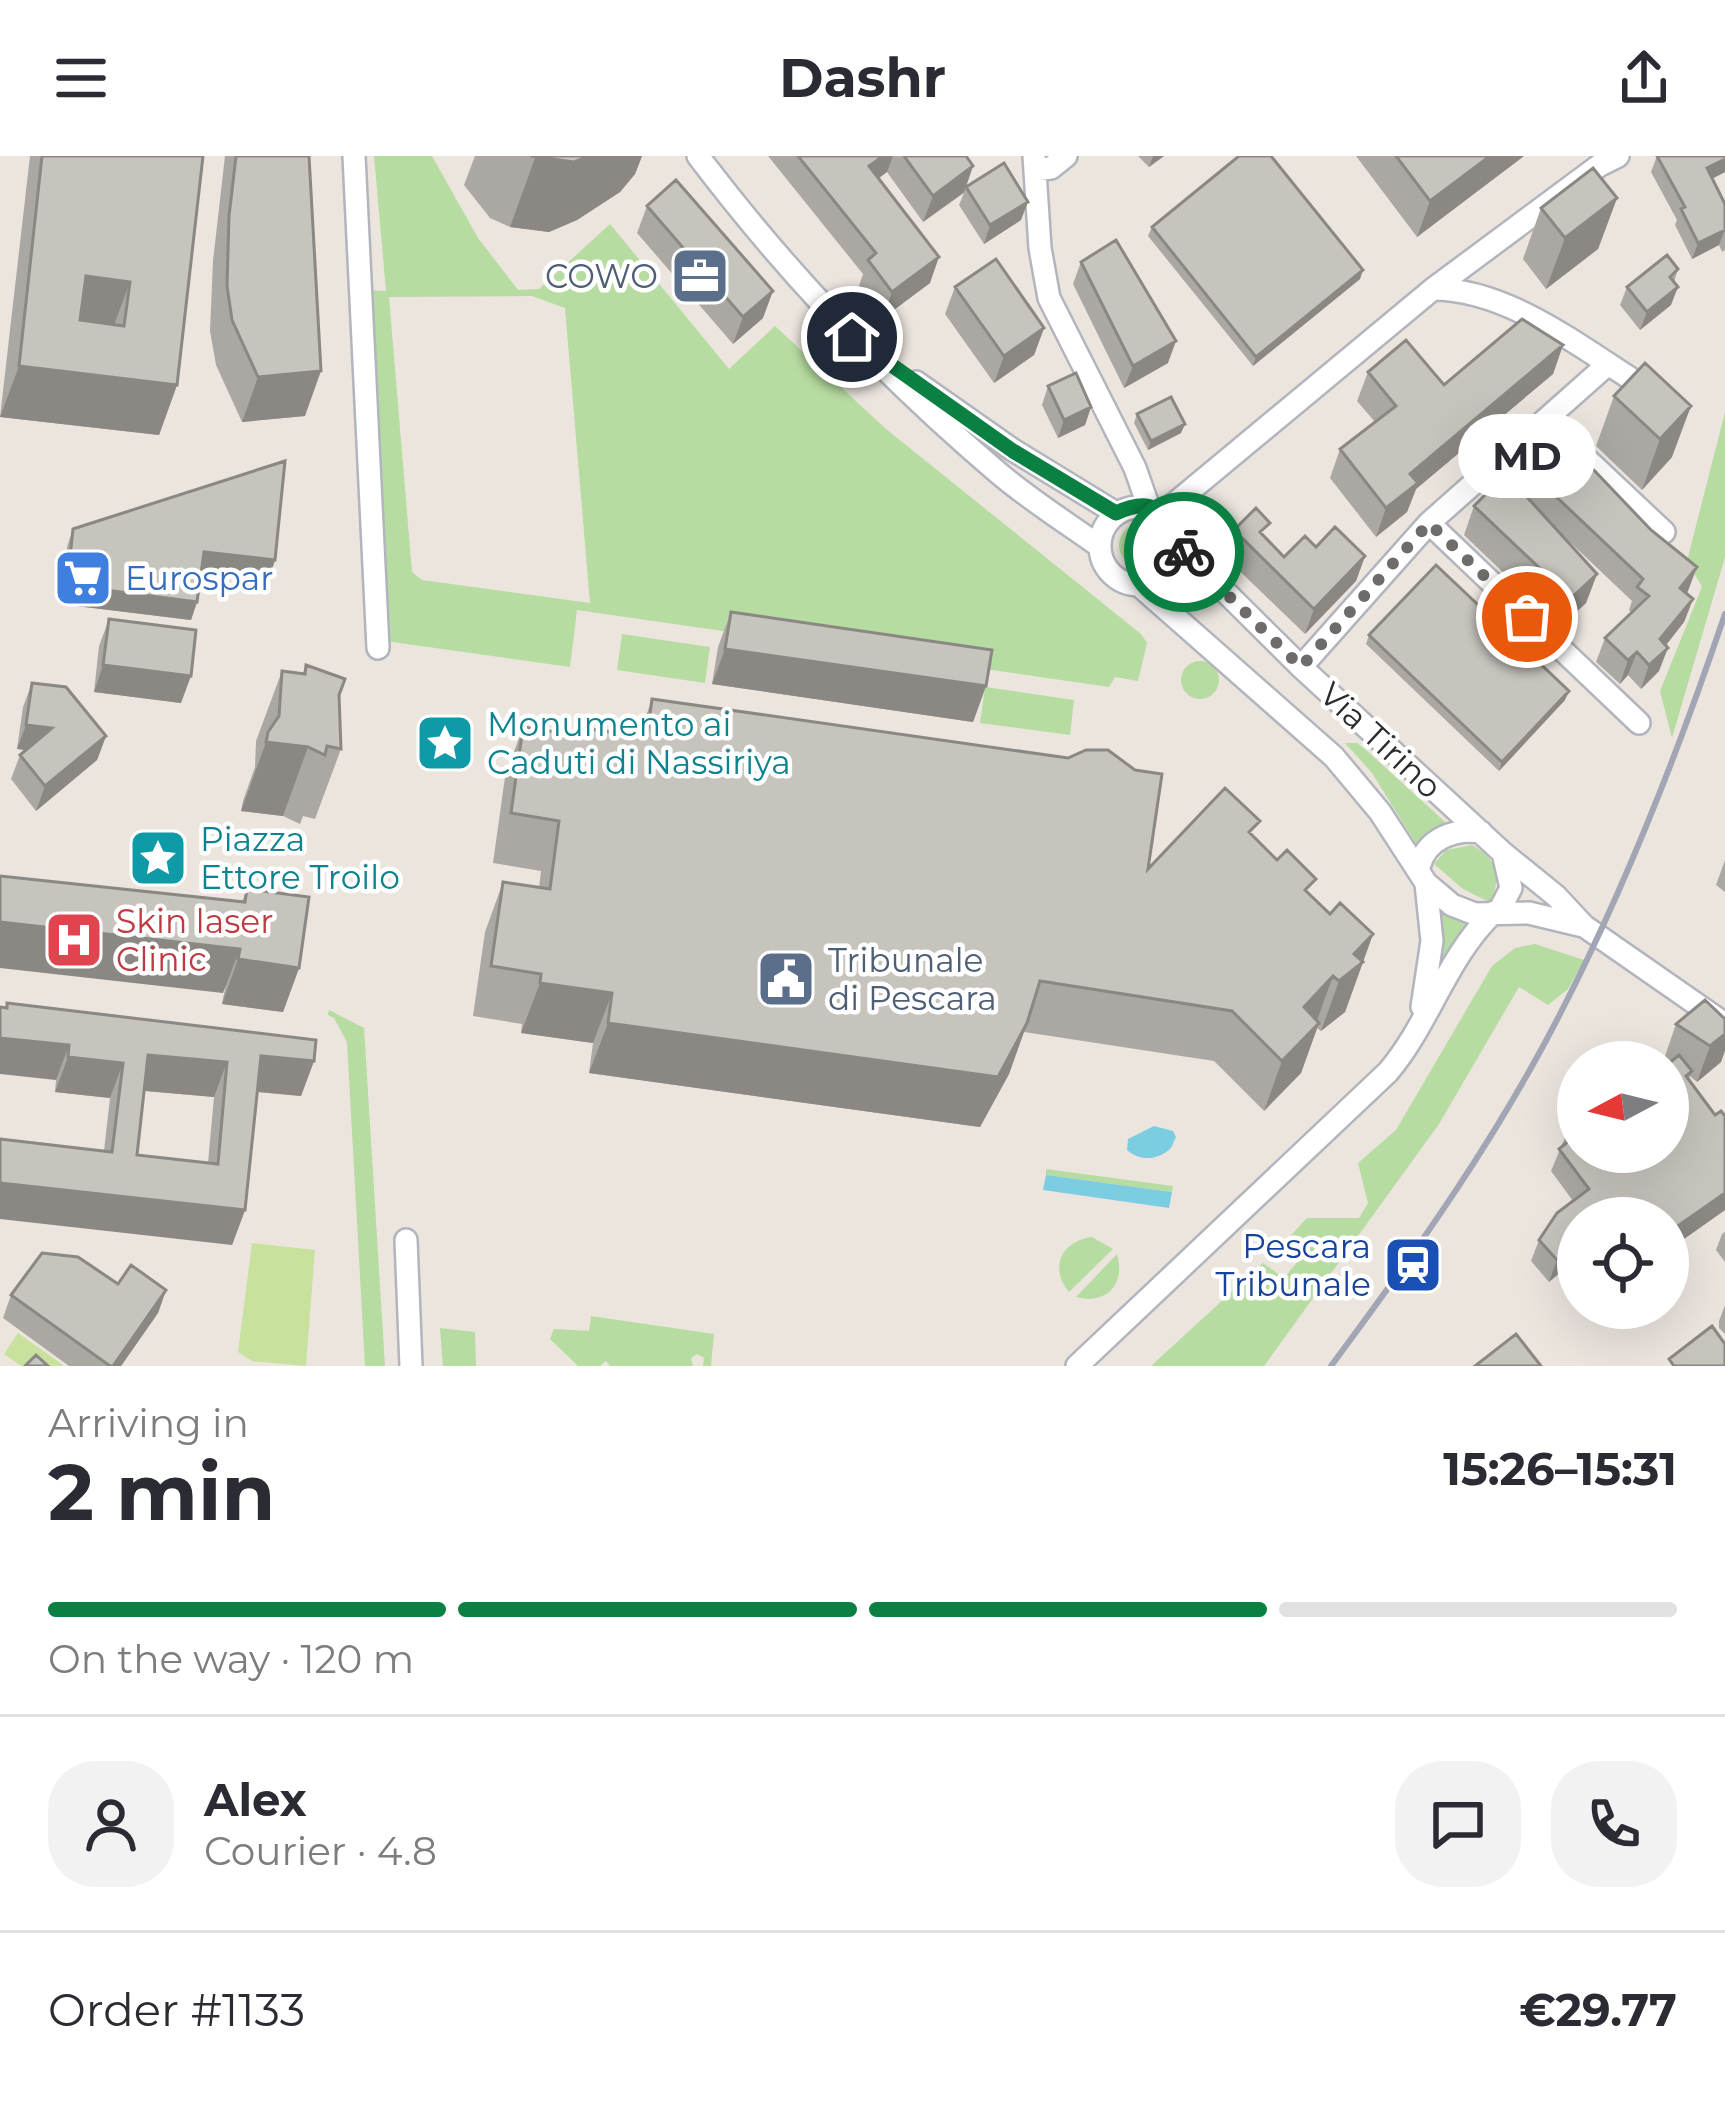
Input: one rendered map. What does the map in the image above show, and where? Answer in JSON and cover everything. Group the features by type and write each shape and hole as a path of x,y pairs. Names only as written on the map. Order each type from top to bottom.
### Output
{"street":[{"path":"354,156 378,648"},
{"path":"698,156 748,221 852,337 997,472 1099,546"},
{"path":"1066,156 1052,168 1035,163 1040,248 1049,298 1139,481 1156,511 1177,534 1177,558 1163,578 1140,586 1107,570 1099,546 1101,534 1116,513 1126,508 1156,511 1190,490 1433,289 1618,156"},
{"path":"1433,289 1454,289 1495,300 1665,400"},
{"path":"852,337 1013,451 1116,513"},
{"path":"1301,667 1429,523 1607,365"},
{"path":"1546,421 1664,532"},
{"path":"1139,481 1161,495 1190,490"},
{"path":"1429,523 1640,723"},
{"name":"Via Tirino","path":"1179,546 1301,667 1481,832"},
{"name":"Via Tirino","path":"1140,586 1334,757 1380,812 1423,875"},
{"path":"1418,1025 1432,941 1422,854 1459,831 1481,832 1584,926 1725,1024"},
{"path":"1078,1366 1398,1060 1469,940 1496,912 1510,888 1503,853"},
{"path":"1423,875 1452,905 1475,914 1550,916 1584,926"},
{"path":"406,1240 411,1366"}],"green space":[{"path":"374,156 432,156 478,238 518,290 539,289 610,224 729,369 775,326 886,429 1141,634 1147,643 1138,681 1115,677 1109,687 577,610 570,667 371,639 363,290 386,291","holes":["532,296 565,308 590,603 422,580 412,572 389,297"]},
{"path":"1725,412 1725,557 1672,738 1660,691 1702,587 1687,561"},
{"path":"1140,524 1155,530 1161,545 1155,560 1140,566 1125,560 1119,545 1125,530"},
{"path":"622,634 710,647 705,683 617,670"},
{"path":"1200,661 1214,666 1219,680 1214,694 1200,699 1186,694 1181,680 1186,666"},
{"path":"985,687 1074,700 1070,735 980,723"},
{"path":"1345,743 1357,743 1366,750 1454,830 1420,850 1372,773"},
{"path":"1472,845 1494,868 1492,900 1463,889 1434,864 1446,850"},
{"path":"1439,909 1471,927 1438,968"},
{"path":"1535,944 1584,960 1568,989 1548,1005 1519,987 1439,1124 1264,1366 1151,1366 1263,1263 1284,1278 1299,1260 1281,1246 1307,1218 1359,1218 1368,1203 1358,1163 1396,1130 1492,966 1515,948"},
{"path":"329,1010 364,1028 385,1366 365,1366 347,1042"},
{"path":"1046,1169 1173,1186 1172,1192 1046,1175"},
{"path":"1092,1237 1113,1249 1069,1292 1060,1274 1061,1257 1073,1244"},
{"path":"252,1243 315,1250 306,1366 252,1361 238,1352"},
{"path":"1117,1254 1119,1275 1111,1290 1096,1298 1076,1297"},
{"path":"591,1316 714,1334 711,1366 703,1366 704,1358 697,1354 691,1358 693,1366 610,1366 606,1361 600,1366 578,1366 550,1339 554,1329 589,1331"},
{"path":"440,1328 475,1332 476,1366 443,1366"},
{"path":"18,1333 63,1365 21,1366 4,1354"}],"water":[{"path":"1154,1126 1173,1131 1176,1137 1171,1148 1149,1158 1127,1150 1128,1139"},
{"path":"1046,1175 1172,1192 1169,1208 1043,1190"}],"building":[{"path":"42,156 203,156 177,385 19,366","holes":["86,276 130,282 124,326 80,320"]},
{"path":"236,156 309,156 321,371 258,377 232,320 227,286"},
{"path":"531,156 590,156 574,162"},
{"path":"798,156 883,156 869,166 939,257 892,292 868,260 876,253"},
{"path":"904,156 966,156 973,166 933,196"},
{"path":"1239,156 1271,156 1363,270 1256,357 1152,227"},
{"path":"1396,156 1490,156 1430,201"},
{"path":"1657,156 1725,156 1707,168 1725,204 1725,230 1698,243"},
{"path":"1004,163 1028,202 990,225 966,187"},
{"path":"1593,168 1617,198 1565,238 1541,208"},
{"path":"676,180 773,291 743,317 647,206"},
{"path":"1116,240 1176,341 1133,366 1081,262"},
{"path":"1667,255 1678,269 1670,277 1678,287 1647,312 1627,287"},
{"path":"996,259 1044,328 1004,356 955,287"},
{"path":"1522,319 1563,345 1410,474 1418,483 1386,508 1340,449 1396,406 1368,372 1406,340 1444,385"},
{"path":"1645,363 1691,406 1660,439 1614,396"},
{"path":"1076,373 1091,407 1064,420 1048,386"},
{"path":"1171,397 1185,424 1151,441 1137,414"},
{"path":"1556,438 1651,530 1697,567 1680,588 1693,599 1660,639 1668,648 1649,665 1637,652 1628,660 1605,638 1649,596 1637,587 1643,579 1529,471"},
{"path":"285,461 275,560 204,552 197,602 67,585 73,529"},
{"path":"1506,474 1597,574 1571,598 1474,506"},
{"path":"1256,508 1270,523 1260,532 1284,557 1305,536 1316,547 1335,527 1365,556 1314,609 1234,530"},
{"path":"1436,565 1569,691 1502,762 1369,635"},
{"path":"731,612 992,650 986,686 725,649"},
{"path":"109,619 196,630 191,676 103,665"},
{"path":"306,665 345,679 339,695 341,749 327,746 325,755 308,747 266,742 279,716 282,671 305,674"},
{"path":"32,683 66,687 106,736 45,786 20,755 52,728 26,725"},
{"path":"652,699 1068,758 1086,750 1108,750 1135,770 1162,774 1148,869 1225,788 1260,821 1249,832 1277,860 1287,850 1316,879 1305,890 1330,914 1340,903 1373,934 1354,954 1363,962 1339,981 1333,976 1304,1007 1319,1023 1282,1061 1232,1011 1040,981 1027,1023 998,1077 608,1023 612,993 540,983 541,974 491,966 503,882 550,889 559,821 511,813 523,727 575,735 576,727 647,737"},
{"path":"0,876 245,902 247,889 309,897 299,968 238,959 240,949 0,922"},
{"path":"1705,1000 1725,1019 1725,1034 1710,1046 1676,1024"},
{"path":"7,1003 316,1040 314,1061 261,1056 245,1210 0,1183 0,1139 112,1152 123,1063 68,1057 69,1045 0,1038 0,1007 7,1008","holes":["148,1055 227,1062 218,1164 137,1155"]},
{"path":"1689,1080 1715,1115 1721,1111 1725,1116 1725,1193 1689,1218 1689,1197 1578,1197 1589,1189 1577,1173 1689,1173"},
{"path":"1557,1213 1557,1260 1539,1240"},
{"path":"42,1253 78,1257 118,1284 131,1265 166,1290 113,1366 11,1295"},
{"path":"1712,1326 1725,1344 1725,1366 1674,1366 1669,1359"},
{"path":"1516,1334 1541,1366 1475,1366"},
{"path":"36,1355 48,1366 25,1366"}],"railway":[{"path":"1331,1366 1454,1194 1561,1012 1651,816 1725,614"}],"way so far":[{"path":"1184,552 1301,667 1429,523 1527,617"}],"place":[{"name":"COWO","path":"700,276"},
{"name":"Eurospar","path":"83,578"},
{"name":"MD","path":"1527,617"},
{"name":"Monumento ai Caduti di Nassiriya","path":"445,743"},
{"name":"Piazza Ettore Troilo","path":"158,858"},
{"name":"Skin laser Clinic","path":"74,940"},
{"name":"Tribunale di Pescara","path":"786,979"},
{"name":"Pescara Tribunale","path":"1413,1265"}],"route":[{"path":"852,337 1013,451 1116,513 1138,506 1162,514 1184,552"}]}
